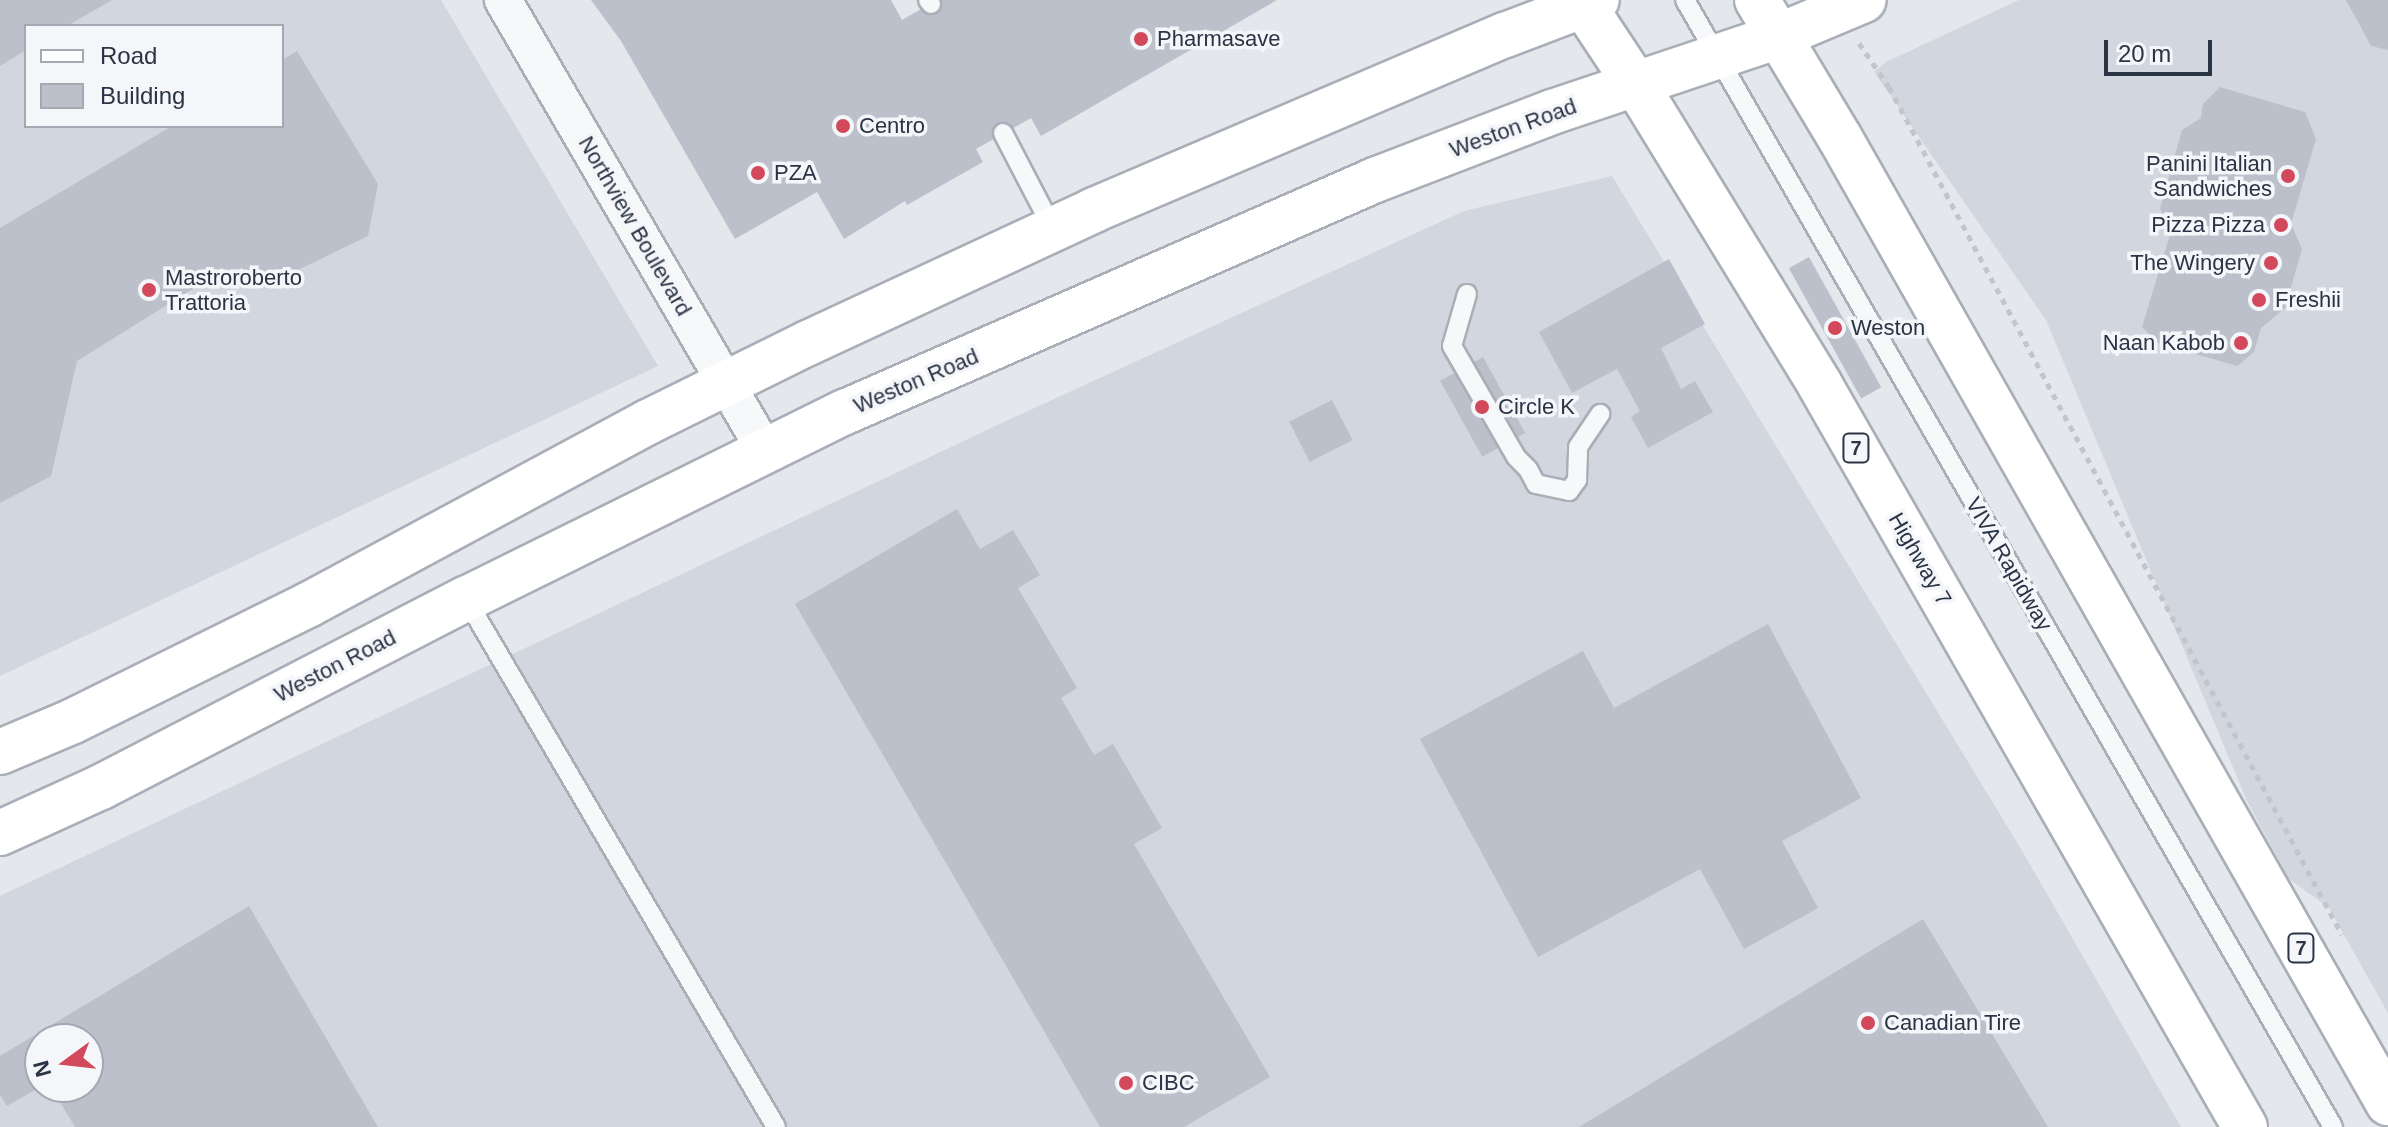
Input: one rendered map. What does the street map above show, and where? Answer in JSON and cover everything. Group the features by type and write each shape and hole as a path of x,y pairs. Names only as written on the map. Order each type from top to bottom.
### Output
{"main road":[{"path":"0,752 73,721 308,605 648,422 1053,229 1587,2"},
{"name":"Highway 7","path":"1587,2 1820,385 2245,1127"},
{"name":"Weston Road","path":"0,833 101,787 466,599 845,412 1375,180 1552,112 1637,86 1717,55 1767,18 1850,6"},
{"name":"7","path":"1767,18 1834,128 2388,1103"}],"street":[{"name":"Northview Boulevard","path":"503,0 766,452"}],"lane":[{"name":"VIVA Rapidway","path":"1685,0 2333,1127"},
{"path":"1003,133 1053,229"},
{"path":"1467,294 1452,346 1516,457 1536,484 1569,491 1577,480 1578,447 1600,414"},
{"path":"466,599 776,1127"}],"path":[{"path":"1850,6 1889,87 2347,944"}],"shaded area":[{"path":"0,0 441,0 658,366 0,676"},
{"path":"2019,0 2388,0 2388,1013 2329,908 2289,879 2247,801 2046,320 1874,72 1886,62"},
{"path":"1612,176 2021,849 2181,1127 0,1127 0,896 1006,421 1464,211"}],"building":[{"path":"0,0 112,0 70,24 24,24 24,51 0,66"},
{"name":"Centro","path":"591,0 891,0 902,20 937,0 1277,0 1041,136 1031,118 976,149 983,162 907,205 905,201 844,239 817,192 735,239 621,41"},
{"path":"2346,0 2388,0 2388,50 2371,46"},
{"path":"297,51 378,184 368,236 263,287 220,272 77,361 51,476 0,503 0,228 169,128 284,128 284,59"},
{"path":"2220,87 2305,112 2316,139 2291,224 2302,249 2285,308 2261,328 2254,352 2237,366 2158,343 2142,327 2172,228 2160,209 2182,130 2201,118 2203,104"},
{"name":"Weston","path":"1809,257 1881,387 1861,398 1789,268"},
{"path":"1669,259 1705,324 1661,348 1681,389 1695,381 1713,412 1648,448 1631,417 1640,411 1617,369 1572,393 1539,332"},
{"name":"Circle K","path":"1483,357 1525,433 1482,457 1440,381"},
{"path":"1332,400 1352,440 1310,462 1289,422"},
{"path":"957,509 980,549 1013,530 1040,575 1018,588 1077,688 1061,698 1094,755 1113,744 1162,828 1134,844 1270,1077 1184,1127 1100,1127 795,604"},
{"path":"1768,624 1861,798 1782,841 1818,908 1744,949 1700,869 1538,957 1420,739 1583,651 1614,708"},
{"path":"249,906 378,1127 75,1127 61,1103 104,1103 104,1023 55,1023"},
{"name":"Canadian Tire","path":"1923,919 2048,1127 1579,1127"},
{"path":"24,1042 24,1096 7,1106 0,1095 0,1056"}],"place":[{"name":"Pharmasave","path":"1141,39"},
{"name":"Centro","path":"843,126"},
{"name":"PZA","path":"758,173"},
{"name":"Panini Italian Sandwiches","path":"2288,176"},
{"name":"Pizza Pizza","path":"2281,225"},
{"name":"The Wingery","path":"2271,263"},
{"name":"Mastroroberto Trattoria","path":"149,290"},
{"name":"Freshii","path":"2259,300"},
{"name":"Weston","path":"1835,328"},
{"name":"Naan Kabob","path":"2241,343"},
{"name":"Circle K","path":"1482,407"},
{"name":"Canadian Tire","path":"1868,1023"},
{"name":"CIBC","path":"1126,1083"}]}
